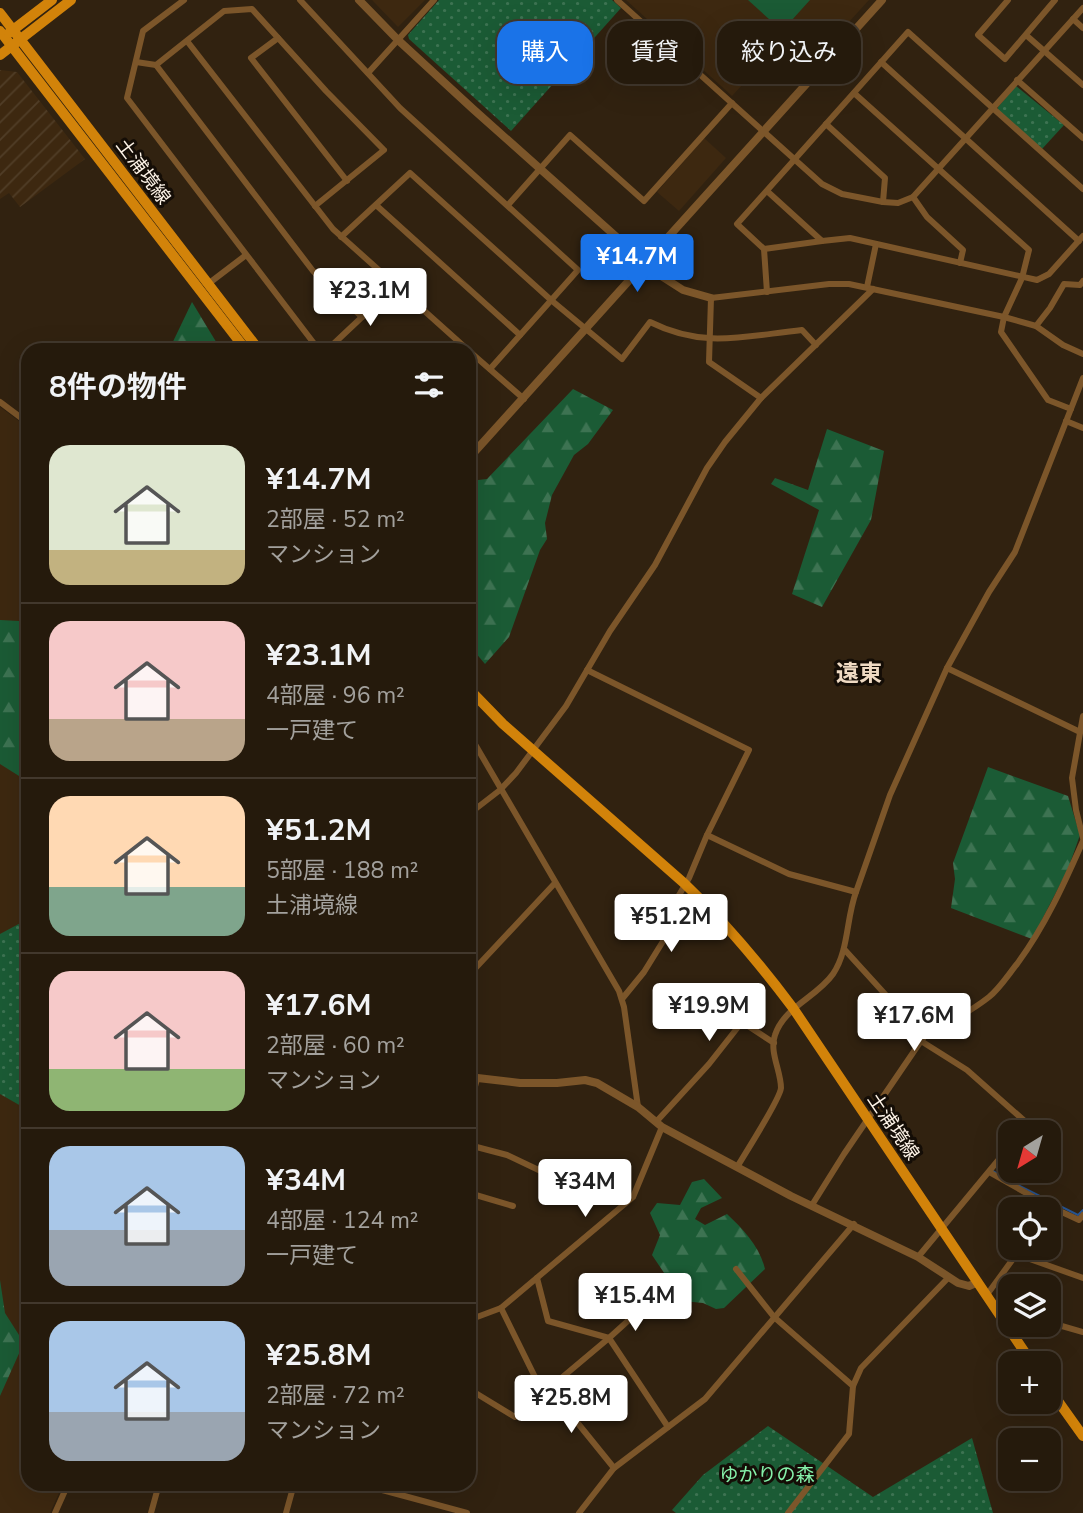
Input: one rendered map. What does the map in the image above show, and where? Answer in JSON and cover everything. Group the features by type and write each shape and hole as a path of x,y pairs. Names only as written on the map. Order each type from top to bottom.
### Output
{"main road":[{"path":"0,55 8,37 52,0"},
{"path":"8,37 71,0"},
{"name":"土浦境線","path":"0,13 8,37 241,343"},
{"name":"土浦境線","path":"8,37 254,343"},
{"name":"土浦境線","path":"476,696 503,724 685,884 738,939 793,1008 1024,1351"},
{"path":"1061,1405 1083,1436"}],"street":[{"path":"184,0 143,31 127,98 314,343"},
{"path":"300,0 400,108 578,270 490,369"},
{"path":"359,0 398,40 672,285 694,295 711,298 849,284 1036,326 1063,345 1083,354"},
{"path":"368,73 434,0"},
{"path":"617,0 822,184 835,191 898,203 913,197 1083,8"},
{"path":"476,450 883,0"},
{"path":"1009,0 978,35 1005,59 1055,0"},
{"path":"156,65 225,11 252,9 384,150 315,206"},
{"path":"1073,19 1083,28"},
{"path":"767,292 764,249 737,225 908,32 1083,189"},
{"path":"1026,35 1083,85"},
{"path":"278,37 251,58 347,181"},
{"path":"187,41 341,237 459,343"},
{"path":"136,62 156,65 313,271 362,317"},
{"path":"764,249 850,238 1037,280 1049,274 1081,238 965,139 881,62"},
{"path":"1017,80 1083,138"},
{"path":"854,93 1029,250 1022,278 1004,317 1001,332 1048,400 1071,409"},
{"path":"508,205 570,135 644,201 732,103"},
{"path":"826,124 885,178 883,202"},
{"path":"341,237 410,173 551,300 622,359 650,322 689,337 709,340 802,330 816,345"},
{"path":"767,191 822,241"},
{"path":"913,197 927,217 963,250 960,263"},
{"path":"376,205 520,335"},
{"path":"476,809 500,790 534,751 566,706 610,631 654,565 712,460 761,398 870,288 876,244"},
{"path":"208,284 246,255"},
{"path":"1036,326 1063,284 1080,285 1083,281"},
{"path":"334,343 396,286"},
{"path":"711,298 709,362 761,398"},
{"path":"476,358 524,399"},
{"path":"737,1167 781,1091 775,1035 793,1008 831,976 844,949 848,916 890,794 947,668 989,592 1016,552 1083,378"},
{"path":"0,402 21,418"},
{"path":"1066,421 1083,428"},
{"path":"947,668 1080,732"},
{"path":"587,670 750,750 675,902 670,930 637,982 622,999"},
{"path":"812,1205 922,1039 964,1015 991,995 1034,940 1083,839 1072,789 1083,716"},
{"path":"476,747 594,946 622,999 638,1107"},
{"path":"707,835 789,874 856,892"},
{"path":"476,968 555,883"},
{"path":"844,949 922,1039 967,1070 1023,1120"},
{"path":"476,1317 502,1308 633,1196 659,1124 742,1022 774,1043"},
{"path":"476,1078 557,1083 585,1080 597,1083 638,1107 659,1124 737,1167 918,1257 964,1286 978,1282"},
{"path":"476,1146 507,1155 568,1184"},
{"path":"918,1257 998,1164"},
{"path":"991,1174 1030,1197"},
{"path":"476,1195 513,1206"},
{"path":"1061,1212 1082,1219"},
{"path":"579,1513 614,1468 705,1399 855,1224"},
{"path":"986,1296 1012,1260"},
{"path":"1040,1260 1083,1278"},
{"path":"736,1269 775,1317 853,1385"},
{"path":"788,1513 849,1434 853,1385 861,1368 949,1277"},
{"path":"537,1278 548,1321 609,1338 668,1427"},
{"path":"502,1308 534,1375 554,1407 576,1421 614,1468"},
{"path":"476,1393 514,1417 641,1309"},
{"path":"1061,1326 1083,1332"},
{"path":"55,1513 65,1491"},
{"path":"151,1513 157,1491"},
{"path":"286,1513 292,1491"},
{"path":"386,1491 467,1513"}],"shaded area":[{"path":"372,0 425,0 398,27"},
{"path":"626,0 869,0 850,21 717,21 717,82 703,70 703,21 649,21"},
{"path":"0,70 17,72 85,159 20,207 9,193 0,199"},
{"path":"719,84 743,84 732,96"},
{"path":"704,138 726,158 679,211 657,192"},
{"path":"0,407 21,423 21,1491 60,1491 50,1513 0,1513"}],"green space":[{"path":"439,0 612,0 621,8 593,39 593,21 497,21 497,84 553,84 511,131 409,39 408,35"},
{"path":"748,0 810,0 791,21 771,21"},
{"path":"1016,86 1064,125 1042,149 998,110"},
{"path":"192,302 217,343 172,343"},
{"path":"573,389 613,410 588,444 574,455 552,495 545,523 547,539 540,550 509,637 485,664 476,653 476,480 487,479"},
{"path":"827,429 884,451 871,520 822,607 792,594 819,510 771,484 775,478 808,490"},
{"path":"0,620 19,621 21,777 0,764"},
{"path":"988,767 1068,796 1080,835 1068,869 1032,939 951,908 955,879 953,863"},
{"path":"21,923 21,1106 0,1094 0,934"},
{"path":"704,1179 722,1198 701,1208 695,1219 705,1225 727,1214 755,1246 765,1269 724,1308 716,1309 703,1303 683,1301 652,1255 660,1235 650,1213 657,1203 680,1205 692,1182"},
{"path":"0,1280 5,1313 19,1335 21,1349 0,1396"},
{"name":"ゆかりの森","path":"768,1426 873,1497 972,1438 993,1513 676,1513 672,1510 703,1475"}],"waterway":[{"path":"993,1171 998,1174"},
{"path":"1014,1183 1078,1215 1083,1210"}],"district":[{"name":"遠東","path":"859,673"}]}
